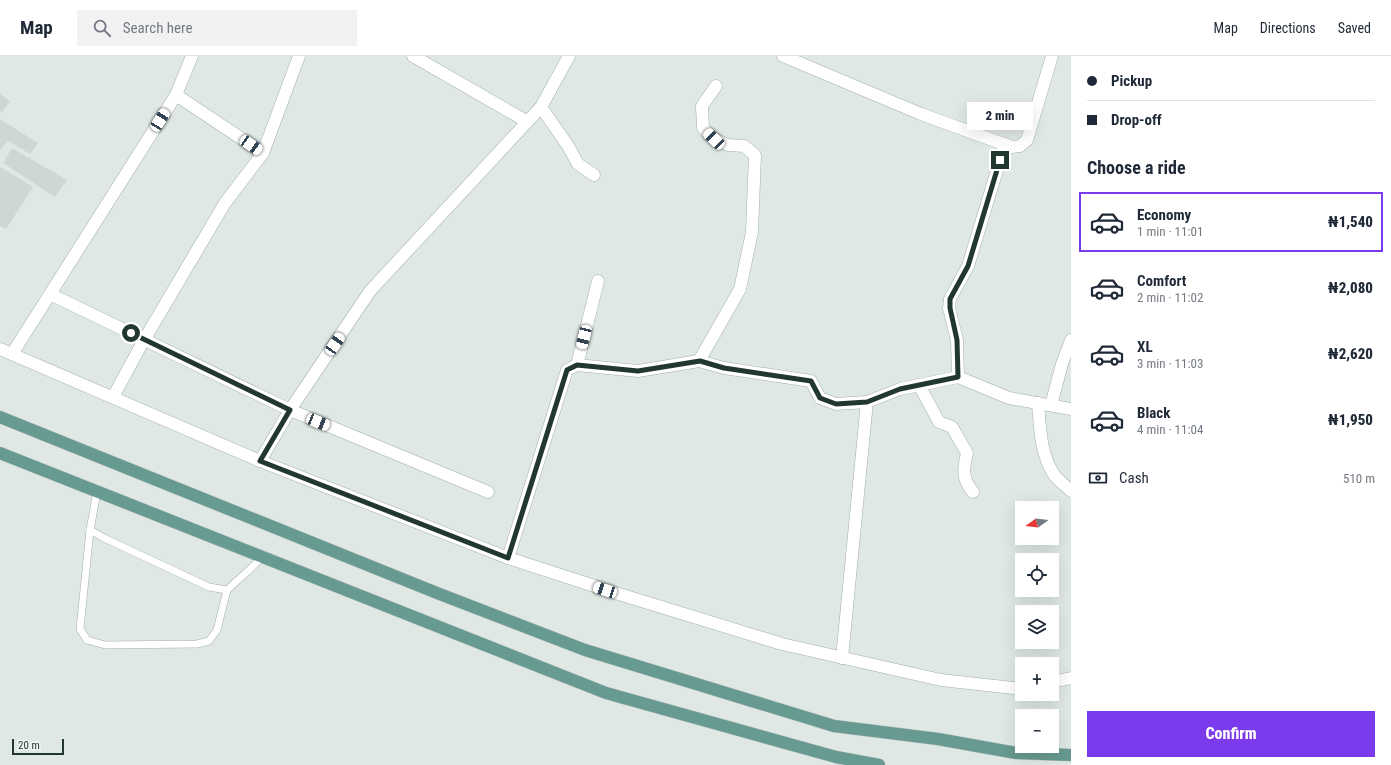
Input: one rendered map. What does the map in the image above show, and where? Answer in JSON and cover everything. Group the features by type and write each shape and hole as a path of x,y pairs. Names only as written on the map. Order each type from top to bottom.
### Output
{"main road":[{"path":"0,417 429,590 585,650 834,726 938,740 1016,753 1071,755"},
{"path":"0,453 606,693 836,757 878,765"}],"street":[{"path":"12,354 176,96 192,56"},
{"path":"113,397 144,340 225,203 263,153 299,56"},
{"path":"413,56 526,121"},
{"path":"260,461 290,410 370,291 526,121 541,107 569,56"},
{"path":"783,56 922,114 1012,147 1020,146 1027,140 1052,56"},
{"path":"700,361 740,288 752,232 754,155 744,146 728,145 714,139 703,128 702,106 716,86"},
{"path":"176,96 263,153"},
{"path":"541,107 568,146 578,164 594,175"},
{"path":"958,377 957,340 950,308 950,299 968,266 1005,144"},
{"path":"577,365 598,281"},
{"path":"50,294 290,410 488,492"},
{"path":"1051,405 1062,364 1071,340"},
{"path":"0,349 260,461 508,558 782,644 941,680 1015,688"},
{"path":"508,558 567,370 577,365 638,371 700,361 724,368 811,381 820,398 836,404 867,402 900,389 958,377 1009,398 1071,408"},
{"path":"919,385 939,422 952,427 967,453 963,469 965,482 973,492"},
{"path":"842,658 867,402"},
{"path":"1038,403 1042,443 1046,459 1054,474 1071,491"},
{"path":"1059,681 1071,678"}],"lane":[{"path":"97,492 90,530 80,629 87,640 105,644 197,644 209,641 217,630 227,590 263,557"},
{"path":"90,530 209,587 227,590"}],"shaded area":[{"path":"0,94 10,101 2,112 0,111"},
{"path":"0,119 38,143 30,154 8,141 0,150"},
{"path":"12,148 67,180 55,197 3,163"},
{"path":"0,167 33,187 6,229 0,226"}],"route":[{"path":"131,333 290,410 260,461 508,558 567,370 577,365 638,371 700,361 724,368 811,381 820,398 836,404 867,402 900,389 958,377 957,340 950,308 950,299 968,266 1000,160"}]}
